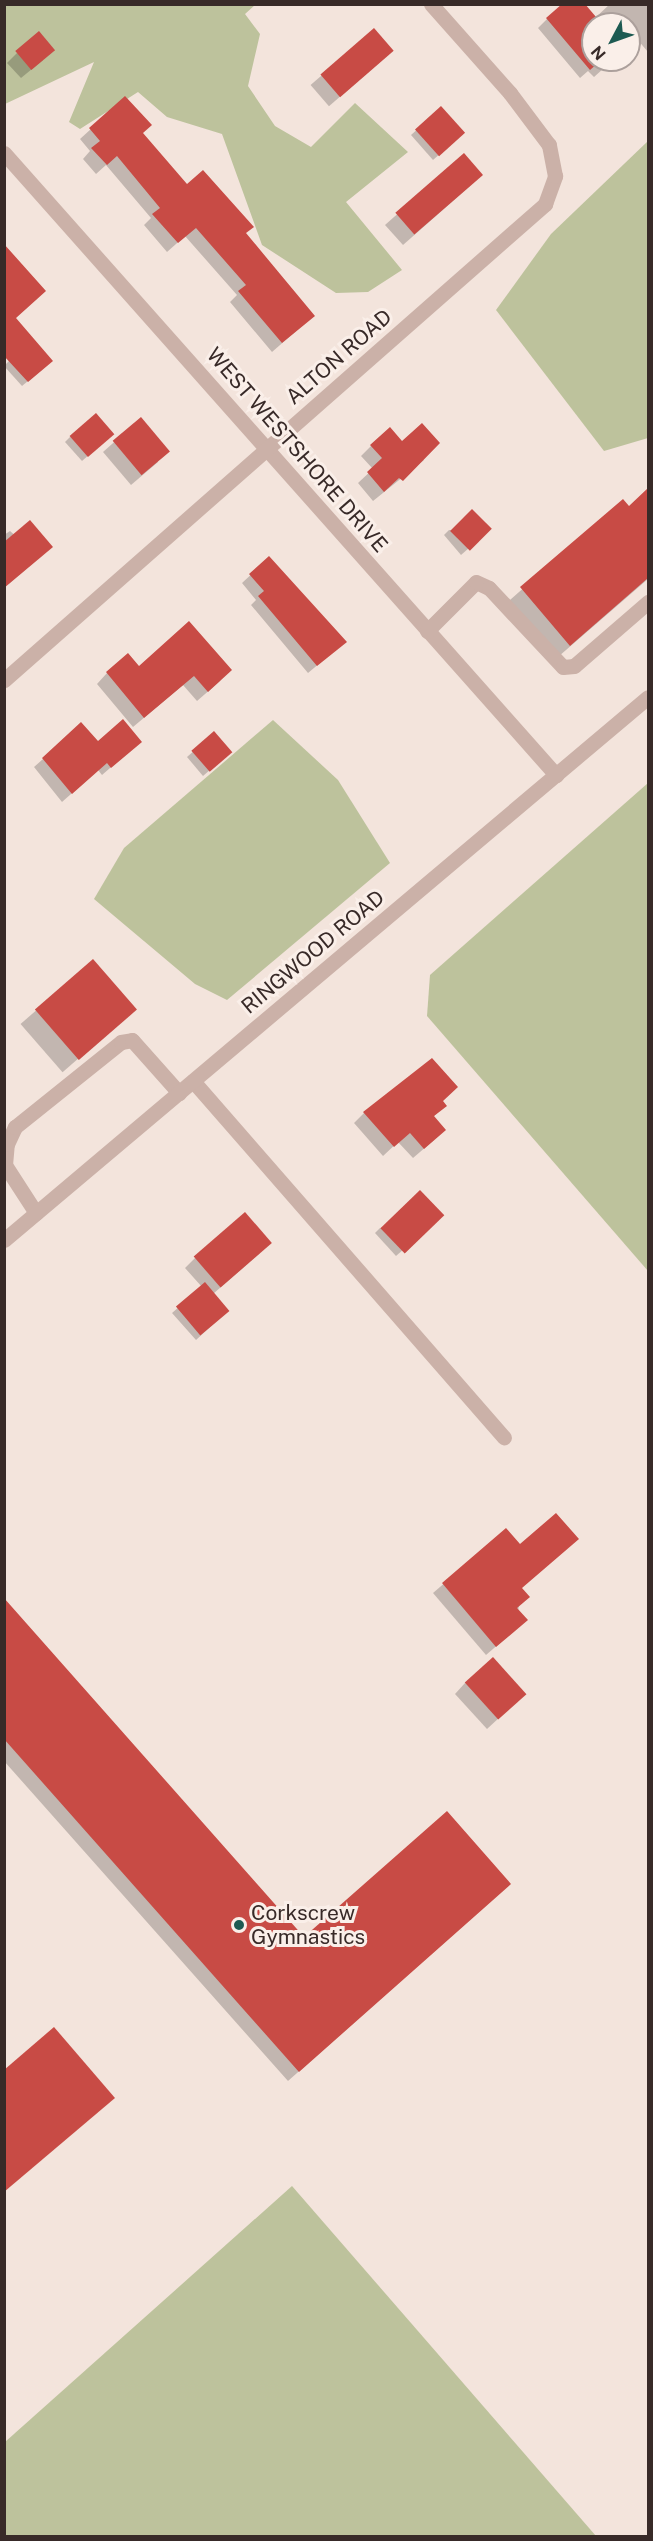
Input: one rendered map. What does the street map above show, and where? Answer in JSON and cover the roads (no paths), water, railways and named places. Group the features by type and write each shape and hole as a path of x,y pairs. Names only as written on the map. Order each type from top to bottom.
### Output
{"street":[{"name":"ALTON ROAD","path":"4,680 545,204 555,176 549,145 510,93 431,4"},
{"name":"WEST WESTSHORE DRIVE","path":"4,153 268,447 427,631 556,775"},
{"path":"427,631 476,582 489,588 563,667 574,666 648,602"},
{"name":"RINGWOOD ROAD","path":"4,1240 648,696"},
{"path":"36,1213 5,1165 7,1144 15,1127 121,1042 132,1040 179,1093"},
{"path":"193,1081 504,1438"}],"place":[{"name":"Corkscrew Gymnastics","path":"239,1925"}]}
